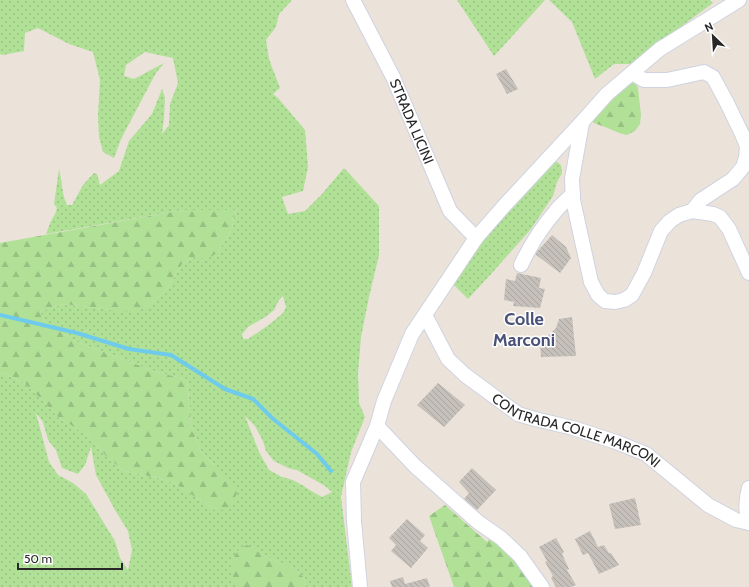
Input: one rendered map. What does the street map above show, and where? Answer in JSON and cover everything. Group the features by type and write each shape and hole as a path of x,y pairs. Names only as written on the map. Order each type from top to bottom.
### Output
{"street":[{"name":"STRADA LICINI","path":"353,0 393,77 450,211 476,238"},
{"path":"360,587 354,521 353,482 377,426 384,401 412,334 476,238 607,94 660,49 719,6 739,0"},
{"path":"632,73 644,80 667,80 704,72 713,77 742,134 747,146 746,158 743,167 734,179 701,200 692,210"},
{"path":"582,122 572,179 573,200 591,282 598,295 604,301 615,302 632,296 644,273 661,231 679,214 692,210 713,214 720,217 729,229 749,273"},
{"path":"521,265 531,245 543,227 555,212 573,194"},
{"name":"CONTRADA COLLE MARCONI","path":"425,315 448,359 465,375 518,414 573,428 616,442 646,454 708,505 736,520 749,523"},
{"path":"377,426 415,466 478,522 501,538 520,556 542,587"},
{"name":"CONTRADA COLLE MARCONI","path":"749,488 747,496 747,517 749,523"}],"green space":[{"path":"0,0 292,0 279,14 276,27 266,40 269,59 280,88 273,94 305,130 308,167 303,191 282,197 288,214 305,211 344,168 379,206 379,255 361,337 358,373 359,403 365,417 351,452 341,497 352,587 306,587 304,578 296,569 284,565 247,546 235,587 0,587 0,373 8,375 24,383 58,417 87,435 107,457 124,471 174,483 215,510 214,465 201,452 191,425 187,380 154,371 77,342 45,322 40,311 64,304 133,312 148,306 167,289 182,264 196,256 218,252 232,228 235,211 183,210 46,234 57,208 54,204 59,169 65,201 67,205 72,205 83,185 94,173 97,174 100,185 119,171 129,141 152,114 162,89 165,97 162,134 169,125 170,104 178,83 173,58 145,52 126,65 124,76 134,79 164,63 156,73 121,139 114,158 103,152 99,137 98,115 100,80 93,52 69,44 38,28 25,33 24,51 3,55 0,54","holes":["283,296 286,307 283,313 248,339 243,339 242,334 248,327 274,310 279,300","36,413 43,422 48,440 56,450 62,468 78,474 85,465 91,447 96,475 128,531 132,550 128,570 120,558 115,541 86,494 73,483 58,475 49,462","245,416 255,426 263,441 266,451 274,461 288,468 297,470 325,486 332,492 322,497 293,480 282,477 269,470 259,452"]},
{"path":"457,0 545,0 494,56"},
{"path":"549,0 710,0 713,3 630,64 614,64 595,79 572,22"},
{"path":"629,81 634,81 638,88 641,115 640,124 635,131 627,135 594,123 591,120"},
{"path":"554,160 561,165 562,173 557,182 553,196 531,229 468,299 452,283 500,218"},
{"path":"183,210 235,210 232,228 218,252 206,260 196,256 182,264 167,289 148,306 133,313 64,304 40,311 45,322 77,342 154,371 187,380 191,425 201,452 238,491 230,509 215,510 174,483 124,471 107,457 87,435 58,417 24,383 8,375 0,373 0,243"},
{"path":"445,505 487,542 493,534 540,587 454,587 429,516"},
{"path":"247,545 284,565 296,569 304,578 306,587 235,587 230,563 239,549"}],"building":[{"path":"506,69 518,89 507,94 496,74"},
{"path":"552,235 566,247 571,258 560,273 535,254"},
{"path":"517,273 541,278 539,288 545,289 540,308 513,306 514,302 504,300 506,279 515,281"},
{"path":"572,317 576,356 541,357 540,339 546,338 556,328 559,319"},
{"path":"438,383 465,405 444,427 417,405"},
{"path":"472,468 496,490 477,510 464,499 469,493 459,482"},
{"path":"635,498 641,525 615,529 609,504"},
{"path":"407,519 425,535 420,541 428,548 411,568 391,551 396,545 389,538"},
{"path":"590,531 598,547 604,545 619,565 599,574 588,553 583,555 575,539"},
{"path":"556,538 564,552 562,554 569,569 567,570 576,585 571,587 556,587 551,578 553,576 545,562 547,561 539,547"},
{"path":"403,577 405,584 427,578 430,587 392,587 390,581"}],"waterway":[{"path":"0,315 77,333 129,349 171,355 225,389 253,399 272,418 317,454 331,471"}],"district":[{"name":"Colle Marconi","path":"524,329"}]}
